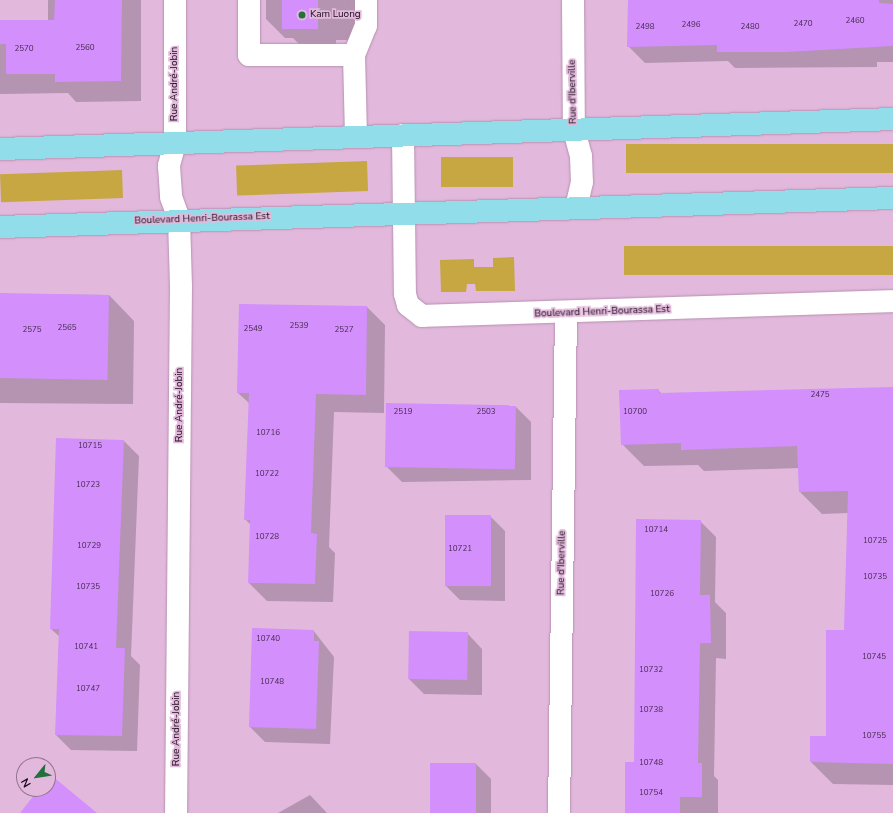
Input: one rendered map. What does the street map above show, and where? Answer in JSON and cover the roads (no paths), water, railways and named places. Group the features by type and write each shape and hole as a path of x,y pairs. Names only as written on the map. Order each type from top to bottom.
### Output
{"main road":[{"path":"0,149 893,119"},
{"name":"Boulevard Henri-Bourassa Est","path":"0,227 179,219 893,198"}],"street":[{"name":"Rue André-Jobin","path":"175,0 175,143 169,166 171,197 179,219 176,813"},
{"path":"249,0 249,55 354,54"},
{"path":"356,137 354,54 366,26 366,0"},
{"name":"Rue d'Iberville","path":"573,0 574,130 581,156 582,182 576,207"},
{"name":"Boulevard Henri-Bourassa Est","path":"403,135 405,294 408,305 416,314 428,317 893,301"},
{"name":"Rue d'Iberville","path":"559,813 566,313"}],"place":[{"name":"Kam Luong","path":"302,15"}]}
